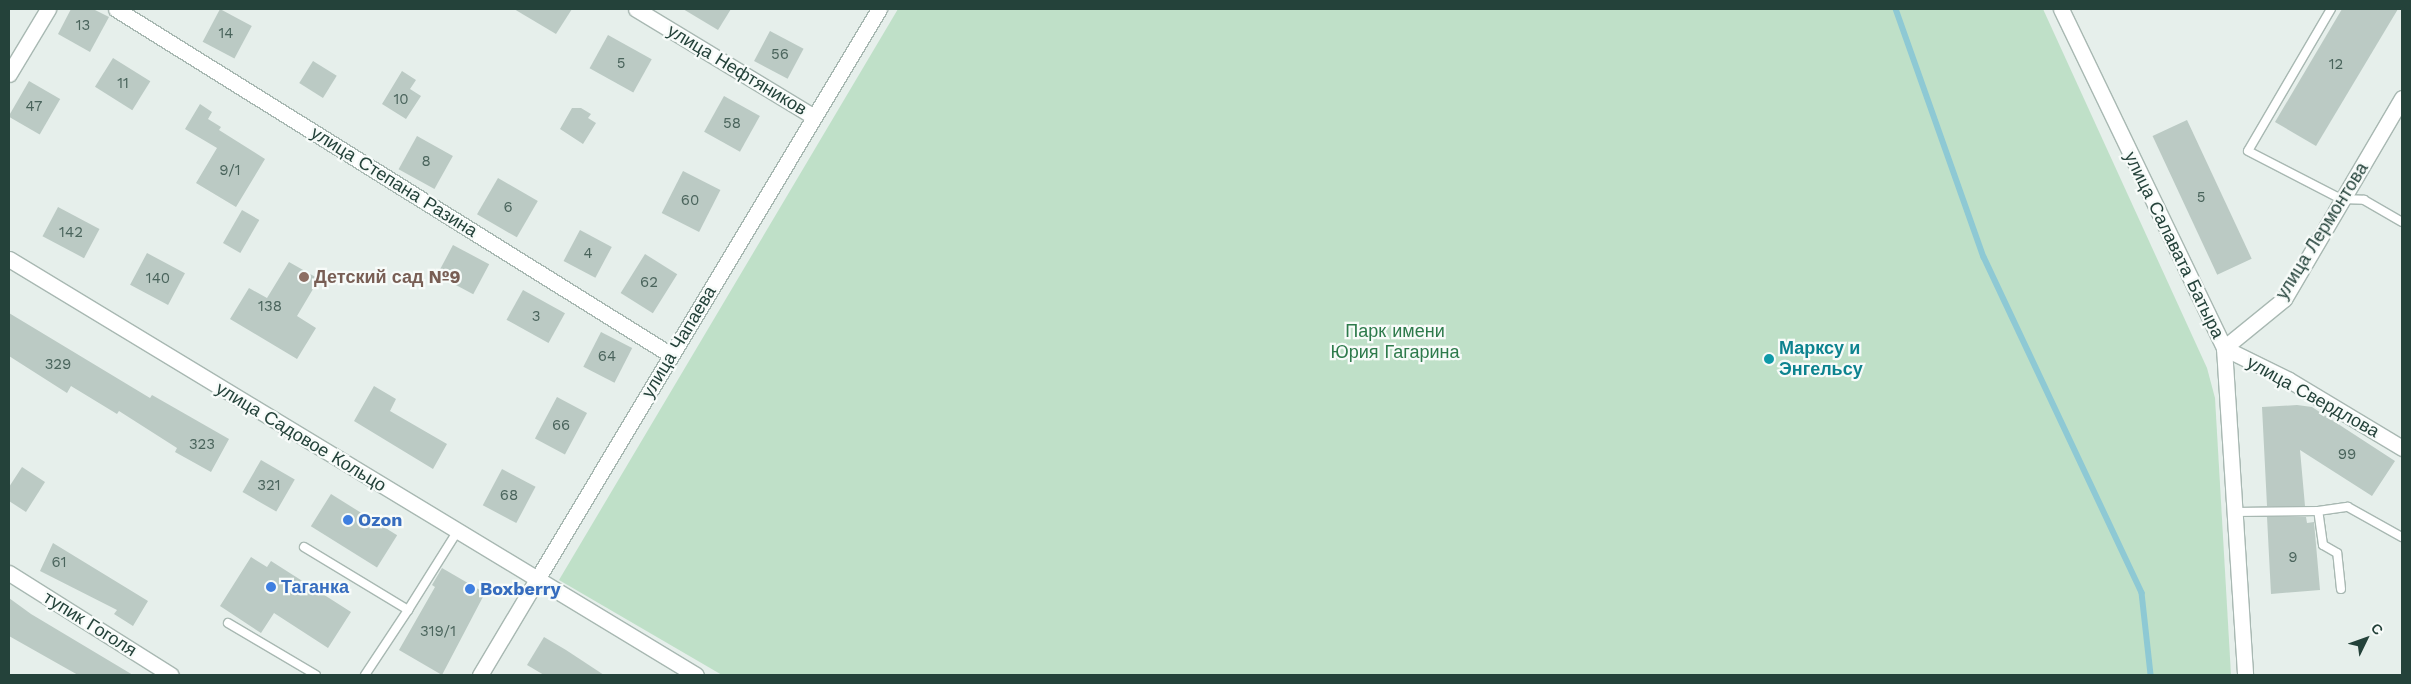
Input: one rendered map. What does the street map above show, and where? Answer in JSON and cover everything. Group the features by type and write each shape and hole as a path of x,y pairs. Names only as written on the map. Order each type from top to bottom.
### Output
{"street":[{"path":"9,74 48,9"},
{"name":"улица Степана Разина","path":"116,9 671,355"},
{"name":"улица Нефтяников","path":"636,9 813,116"},
{"name":"улица Чапаева","path":"480,675 813,116 879,9"},
{"name":"улица Салавата Батыра","path":"2061,9 2224,348 2245,675"},
{"name":"улица Лермонтова","path":"2224,348 2284,299 2402,98"},
{"name":"улица Садовое Кольцо","path":"9,259 536,581 696,675"},
{"name":"улица Свердлова","path":"2224,348 2289,380 2402,448"},
{"name":"тупик Гоголя","path":"9,573 171,675"}],"lane":[{"path":"2331,9 2248,151 2341,199 2364,200 2402,222"},
{"path":"2235,512 2318,511 2348,507 2402,537"},
{"path":"2318,511 2323,546 2336,553 2341,589"},
{"path":"366,675 457,532"},
{"path":"304,547 408,610"},
{"path":"228,623 316,675"}],"green space":[{"name":"Парк имени Юрия Гагарина","path":"898,9 2043,9 2207,368 2215,398 2231,675 722,675 559,580"}],"building":[{"path":"71,9 93,9 109,17 90,52 58,34"},
{"path":"220,9 252,26 234,59 203,42"},
{"path":"514,9 572,9 556,34"},
{"path":"683,9 731,9 718,30"},
{"path":"2342,9 2398,9 2316,146 2275,122"},
{"path":"770,31 804,49 788,79 754,61"},
{"path":"608,35 652,59 633,92 590,68"},
{"path":"113,58 150,81 132,110 95,87"},
{"path":"313,61 337,76 323,98 299,83"},
{"path":"402,71 416,80 410,89 421,96 406,119 382,104"},
{"path":"29,81 60,99 40,135 9,117"},
{"path":"724,96 760,116 740,152 704,132"},
{"path":"200,104 212,112 208,119 221,127 219,130 265,159 236,207 196,183 217,148 185,129"},
{"path":"572,108 581,108 591,114 588,118 596,123 583,144 560,129"},
{"path":"2187,120 2252,259 2217,275 2153,136"},
{"path":"417,136 453,156 434,189 399,169"},
{"path":"683,171 720,190 699,232 662,213"},
{"path":"498,178 538,201 517,237 477,214"},
{"path":"58,207 99,229 84,258 43,236"},
{"path":"242,210 259,220 240,253 223,243"},
{"path":"580,230 612,247 595,278 564,261"},
{"path":"453,245 489,264 473,294 437,275"},
{"path":"147,253 185,273 168,305 130,285"},
{"path":"645,254 677,274 653,313 621,293"},
{"path":"289,262 319,279 297,316 316,328 297,359 230,319 249,288 267,298"},
{"path":"523,290 565,313 548,343 507,320"},
{"path":"9,313 150,398 152,395 229,439 211,472 175,452 177,448 119,411 117,414 71,386 67,393 9,356"},
{"path":"601,332 632,348 614,383 583,367"},
{"path":"374,386 396,399 390,411 447,444 433,469 354,421"},
{"path":"557,397 587,413 565,454 535,438"},
{"path":"2297,405 2312,407 2395,461 2372,496 2300,450 2305,506 2267,506 2262,407"},
{"path":"261,460 295,480 276,512 242,492"},
{"path":"22,467 45,482 26,512 9,501 9,487"},
{"path":"502,469 536,487 516,523 483,505"},
{"path":"331,494 397,535 377,568 311,526"},
{"path":"2267,517 2306,517 2307,523 2314,522 2320,590 2271,594"},
{"path":"53,543 148,601 133,626 114,614 117,610 40,571"},
{"name":"Таганка","path":"251,557 267,567 271,561 351,612 328,648 274,613 261,633 220,606"},
{"path":"442,568 485,593 442,675 399,650 435,587 432,585"},
{"path":"9,598 31,614 133,675 78,675 9,636"},
{"path":"544,637 604,675 544,675 527,665"}],"waterway":[{"path":"1896,9 1984,257 2142,593 2151,675"}],"place":[{"name":"Детский сад №9","path":"304,277"},
{"name":"Марксу и Энгельсу","path":"1769,359"},
{"name":"Ozon","path":"348,520"},
{"name":"Таганка","path":"271,587"},
{"name":"Boxberry","path":"470,589"}]}
